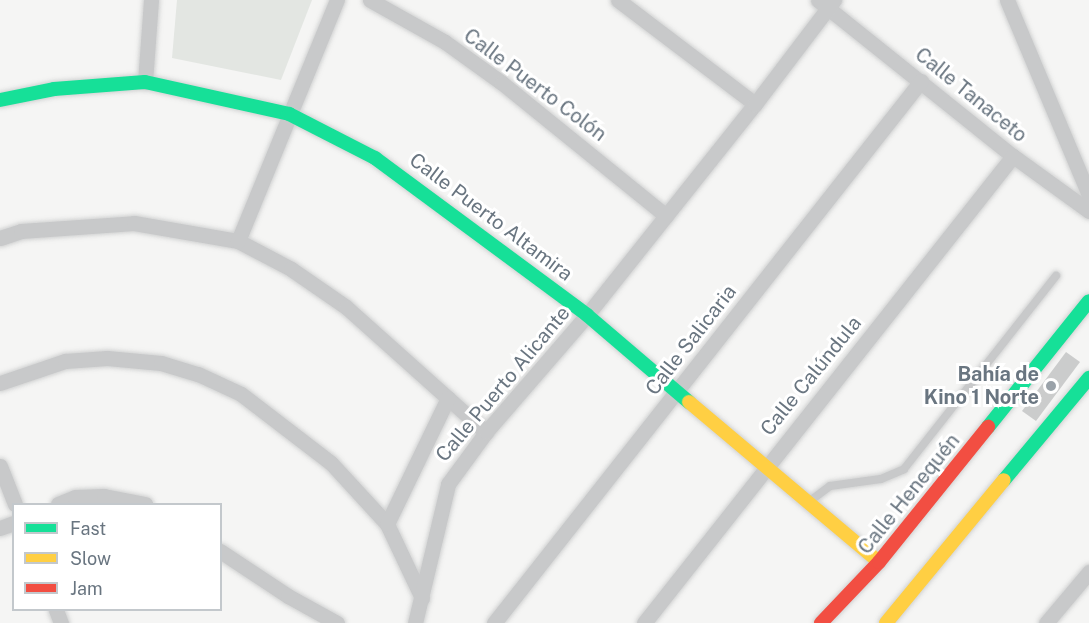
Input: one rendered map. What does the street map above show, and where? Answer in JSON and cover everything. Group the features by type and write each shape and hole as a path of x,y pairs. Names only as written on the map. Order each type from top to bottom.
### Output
{"street":[{"path":"145,82 151,0"},
{"path":"238,241 337,0"},
{"name":"Calle Puerto Colón","path":"370,0 445,42 492,76 666,216"},
{"path":"618,0 755,104"},
{"path":"1007,0 1085,173 1089,195"},
{"name":"Calle Puerto Alicante","path":"415,623 448,484 486,432 587,315 755,104 827,3"},
{"name":"Calle Tanaceto","path":"827,3 1013,156 1089,211"},
{"name":"Calle Salicaria","path":"494,623 921,81"},
{"name":"Calle Puerto Altamira","path":"0,100 54,90 145,82 289,114 375,158 587,315 807,504 879,562"},
{"name":"Calle Calúndula","path":"644,623 1013,156"},
{"path":"0,238 21,231 134,223 238,241 291,269 346,307 486,432"},
{"name":"Calle Henequén","path":"821,623 879,562 1089,301"},
{"path":"0,383 65,361 106,358 161,363 198,374 241,394 331,463 387,524 422,598"},
{"path":"891,621 1089,378"},
{"path":"387,524 448,398"},
{"path":"0,466 15,503"},
{"path":"60,503 75,497 104,496 141,503"},
{"path":"222,552 288,597 338,623"},
{"path":"1046,623 1089,572"}],"lane":[{"path":"807,504 830,486 881,479 903,469 1056,276"}],"shaded area":[{"path":"177,0 312,0 281,80 172,58"}],"building":[{"name":"Bahía de Kino 1 Norte","path":"1066,352 1080,362 1036,421 1022,411"}],"traffic: fast":[{"path":"0,100 54,89 145,82 289,114 375,158 587,315 689,402"},
{"path":"988,427 1089,301"},
{"path":"1004,480 1089,378"}],"traffic: slow":[{"path":"689,402 879,562"},
{"path":"886,623 1004,480"}],"traffic: jam":[{"path":"821,623 879,562 988,427"}],"place":[{"name":"Bahía de Kino 1 Norte","path":"1051,386"}]}
